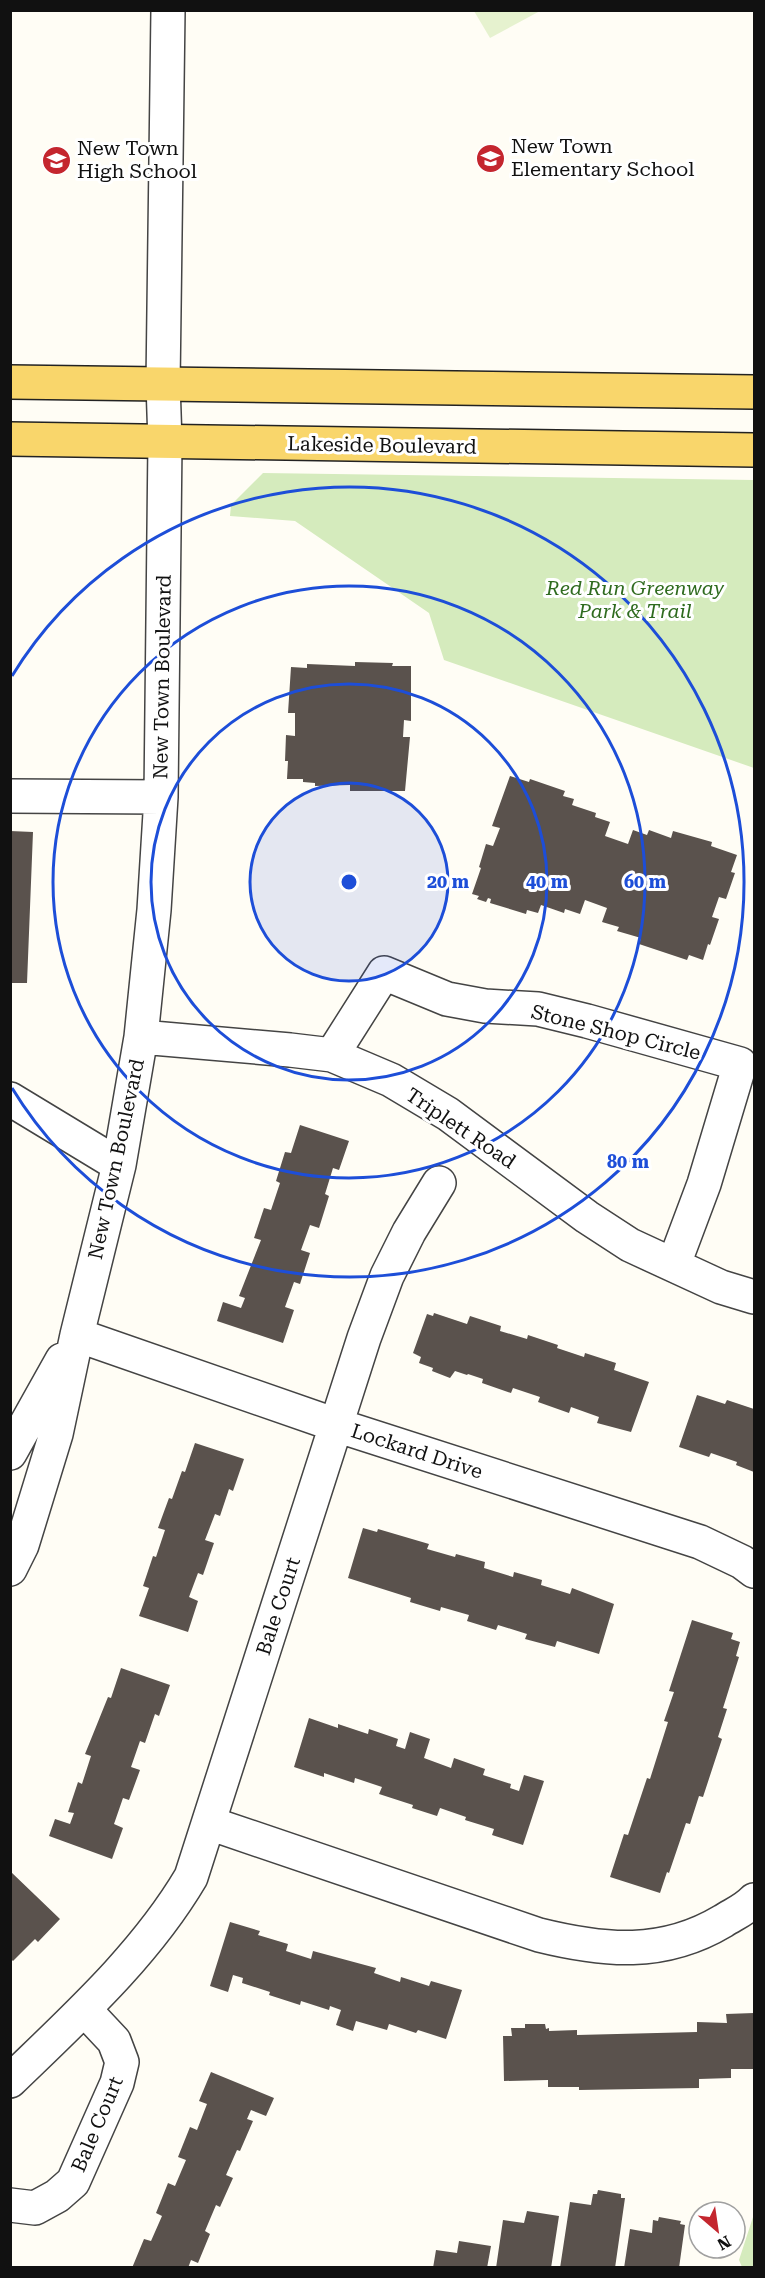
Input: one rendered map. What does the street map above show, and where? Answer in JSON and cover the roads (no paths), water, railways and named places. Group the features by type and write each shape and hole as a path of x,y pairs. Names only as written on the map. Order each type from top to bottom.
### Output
{"main road":[{"path":"10,382 754,392"},
{"name":"Lakeside Boulevard","path":"10,439 754,450"}],"street":[{"name":"New Town Boulevard","path":"10,1569 22,1545 56,1434 77,1335 119,1165 141,1037 154,910 161,797 168,10"},
{"path":"10,796 161,797"},
{"name":"Stone Shop Circle","path":"332,1055 384,973 447,999 485,1006 538,1009 740,1064 704,1184 674,1264"},
{"name":"Triplett Road","path":"141,1037 332,1055 391,1080 448,1114 587,1217 630,1245 721,1287 754,1297"},
{"path":"10,1100 119,1165"},
{"name":"Bale Court","path":"10,2081 84,2009 148,1939 173,1907 191,1877 363,1338 387,1276 409,1232 439,1183"},
{"name":"New Town Boulevard","path":"10,1453 77,1335"},
{"name":"Lockard Drive","path":"77,1335 336,1425 700,1542 742,1562 754,1571"},
{"path":"209,1823 539,1935 579,1945 624,1948 667,1944 709,1929 754,1900"},
{"name":"Bale Court","path":"10,2205 35,2208 57,2196 73,2182 117,2083 122,2062 114,2041 84,2009"}],"place":[{"name":"New Town Elementary School","path":"490,158"},
{"name":"New Town High School","path":"56,160"}],"park label":[{"name":"Red Run Greenway Park & Trail","path":"635,600"}]}
